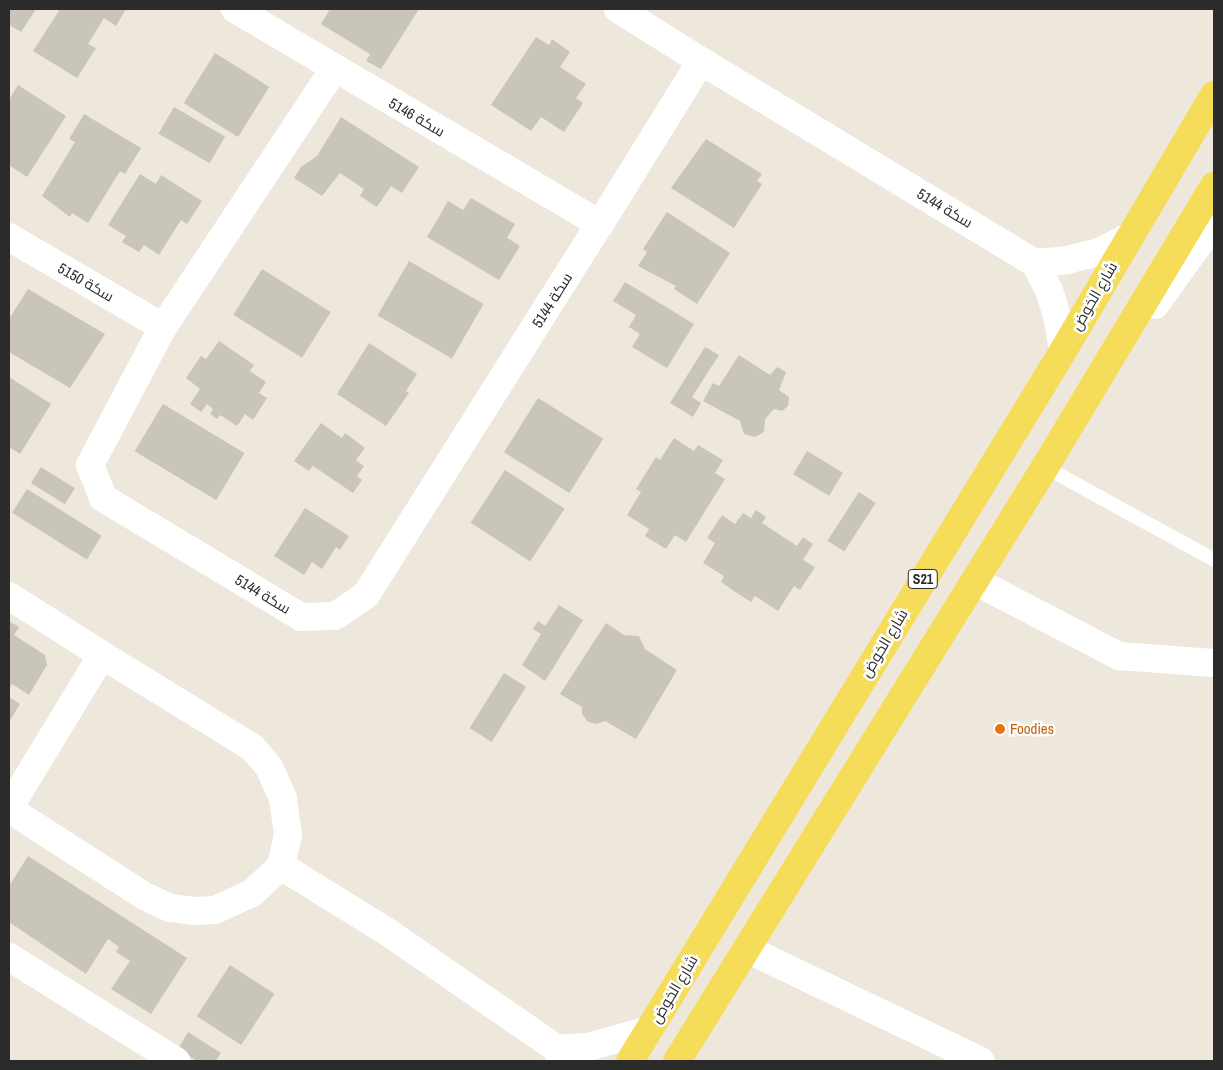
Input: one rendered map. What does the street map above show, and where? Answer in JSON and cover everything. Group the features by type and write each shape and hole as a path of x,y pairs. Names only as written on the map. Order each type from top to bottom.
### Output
{"main road":[{"name":"شارع الخوض","path":"630,1061 1063,351 1214,95"},
{"path":"678,1061 1045,467 1214,186"}],"street":[{"name":"سكة 5146","path":"235,9 600,224"},
{"name":"سكة 5144","path":"618,9 1035,263"},
{"name":"سكة 5144","path":"334,69 163,327 90,465 103,498 301,617 335,616 366,595 701,61"},
{"path":"1085,401 1214,223"},
{"name":"سكة 5150","path":"9,237 163,327"},
{"path":"1063,351 1056,312 1035,263 1075,258 1099,252 1128,238"},
{"path":"975,581 1118,656 1214,663"},
{"path":"9,596 253,748 269,767 283,798 288,835 281,866 252,893 215,910 170,908 146,897 9,809 102,655"},
{"path":"281,866 389,933 559,1055 649,1030"},
{"path":"747,949 981,1061"},
{"path":"9,957 176,1061"}],"lane":[{"path":"1045,467 1214,560"}],"building":[{"path":"9,9 36,9 21,32 9,25"},
{"path":"60,9 126,9 116,26 104,18 88,44 96,48 77,78 33,51"},
{"path":"330,9 419,9 381,69 366,61 370,54 321,24"},
{"path":"536,37 549,45 552,39 570,52 560,67 586,84 576,98 583,103 564,132 541,117 531,131 491,105"},
{"path":"215,53 269,87 238,137 184,103"},
{"path":"18,85 66,116 27,177 9,165 9,100"},
{"path":"174,107 225,136 210,163 158,134"},
{"path":"84,114 141,148 125,174 120,171 88,223 72,213 70,217 42,196 75,142 69,139"},
{"path":"341,117 419,167 402,193 391,186 377,207 360,196 364,189 340,173 322,196 294,178 301,167 317,156"},
{"path":"706,139 762,174 757,181 762,184 734,228 671,188"},
{"path":"140,174 156,184 161,175 202,201 187,224 181,220 159,255 144,245 139,252 122,242 126,236 108,225"},
{"path":"471,198 515,224 507,238 520,246 499,280 427,237 448,201 463,210"},
{"path":"667,212 730,253 697,304 674,289 676,286 638,266 647,252 643,249"},
{"path":"409,261 483,304 452,359 378,316"},
{"path":"262,269 331,312 302,358 233,315"},
{"path":"625,282 694,324 667,368 632,347 640,334 629,327 636,315 613,301"},
{"path":"28,289 105,334 70,388 9,352 9,319"},
{"path":"219,341 254,365 250,371 266,382 259,393 267,398 253,420 245,414 237,426 220,415 217,419 210,414 213,409 207,404 201,412 190,404 200,389 186,378 201,356 206,359"},
{"path":"369,343 417,374 406,391 409,393 386,426 337,394"},
{"path":"705,347 719,355 692,397 701,403 693,417 670,403"},
{"path":"739,355 770,375 777,367 786,372 779,390 789,397 788,406 782,411 774,409 765,419 764,432 755,437 744,434 740,421 703,401 713,383 719,386"},
{"path":"9,377 51,404 20,454 9,447"},
{"path":"538,398 603,439 569,493 504,452"},
{"path":"163,404 244,453 216,500 135,451"},
{"path":"321,423 342,438 345,433 365,448 356,460 364,466 357,476 362,480 353,493 313,466 309,471 294,461"},
{"path":"674,438 694,451 698,445 723,460 715,473 725,479 686,542 675,535 666,549 645,536 649,529 627,515 641,492 636,489 656,457 660,460"},
{"path":"807,451 843,473 829,496 793,474"},
{"path":"41,467 75,488 65,504 31,483"},
{"path":"505,470 565,509 530,562 471,523"},
{"path":"27,489 102,536 87,559 12,513"},
{"path":"859,492 876,503 844,552 827,541"},
{"path":"305,508 349,536 340,550 336,547 322,569 312,562 304,575 274,556"},
{"path":"756,510 766,517 762,523 797,546 803,537 813,544 803,560 815,567 800,590 794,586 778,611 755,596 751,602 721,582 724,576 703,563 715,543 707,538 722,515 735,524 743,513 751,518"},
{"path":"559,605 583,620 545,681 522,665 541,634 533,629 538,621 545,626"},
{"path":"9,621 19,627 14,635 45,655 47,665 29,695 12,684 9,690"},
{"path":"606,623 624,635 639,636 645,649 677,670 636,739 605,721 597,724 588,722 582,714 582,707 560,694"},
{"path":"504,673 526,687 492,742 470,728"},
{"path":"9,697 20,704 9,722"},
{"path":"28,856 187,958 151,1014 111,989 130,961 116,952 119,947 108,939 86,974 9,922 9,886"},
{"path":"230,965 274,994 241,1045 197,1016"},
{"path":"188,1032 221,1053 216,1061 197,1061 178,1049"}],"place":[{"name":"Foodies","path":"1000,729"}]}
